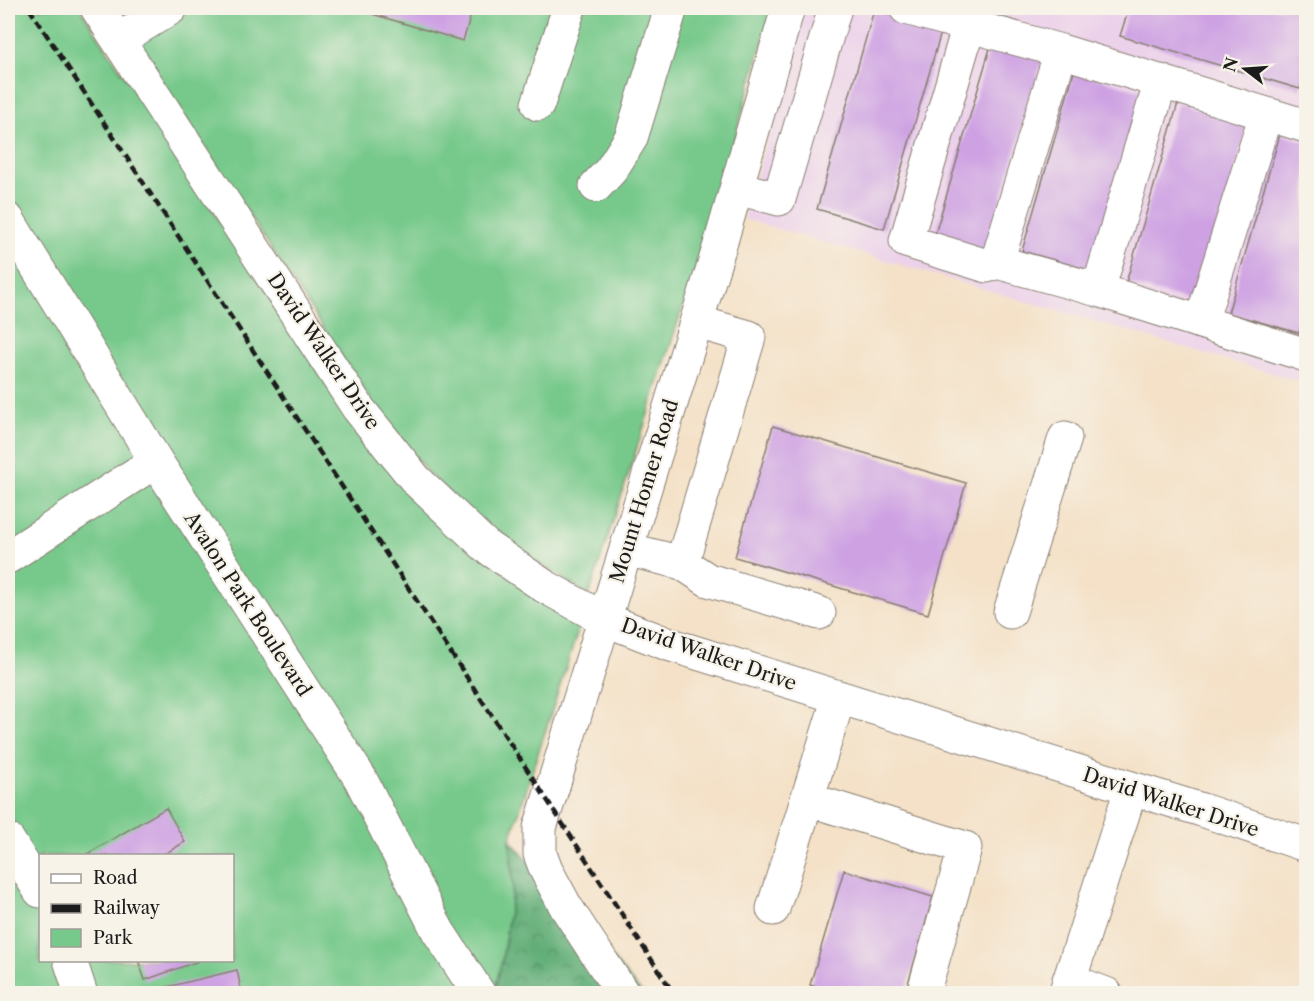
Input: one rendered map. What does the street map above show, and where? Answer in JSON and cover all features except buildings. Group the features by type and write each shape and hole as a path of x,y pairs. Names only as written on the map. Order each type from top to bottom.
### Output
{"street":[{"name":"David Walker Drive","path":"97,8 358,408 416,480 487,547 544,586 604,619 665,643 1306,845"},
{"path":"118,40 171,8"},
{"path":"538,104 569,8"},
{"path":"596,186 611,170 632,138 671,8"},
{"name":"Mount Homer Road","path":"622,993 566,907 546,870 540,854 540,828 697,322 788,8"},
{"path":"736,188 778,200 835,8"},
{"path":"906,8 971,16 1061,51 1306,126"},
{"path":"971,16 906,241 987,266 997,262 1098,290 1306,355"},
{"path":"997,262 1061,51"},
{"path":"1098,290 1161,81"},
{"path":"1201,322 1266,114"},
{"name":"Avalon Park Boulevard","path":"8,220 156,461 360,778 438,931 479,993"},
{"path":"682,563 748,337 697,322"},
{"path":"1010,612 1065,438"},
{"path":"8,557 156,461"},
{"path":"626,549 682,563 708,580 819,613"},
{"path":"773,909 839,697"},
{"path":"1106,993 1067,987 1131,789"},
{"path":"807,799 966,848 923,993"},
{"path":"8,840 39,889"},
{"path":"71,962 81,993"}],"shaded area":[{"path":"804,8 1306,8 1306,383 744,219"}],"green space":[{"path":"8,8 80,8 346,414 581,621 510,840 513,888 502,961 494,993 8,993"},
{"path":"114,8 772,8 714,211 589,595 497,537 427,472 371,401"},
{"path":"510,840 642,993 494,994 502,961 513,888"}],"railway":[{"path":"29,8 674,994"}]}
